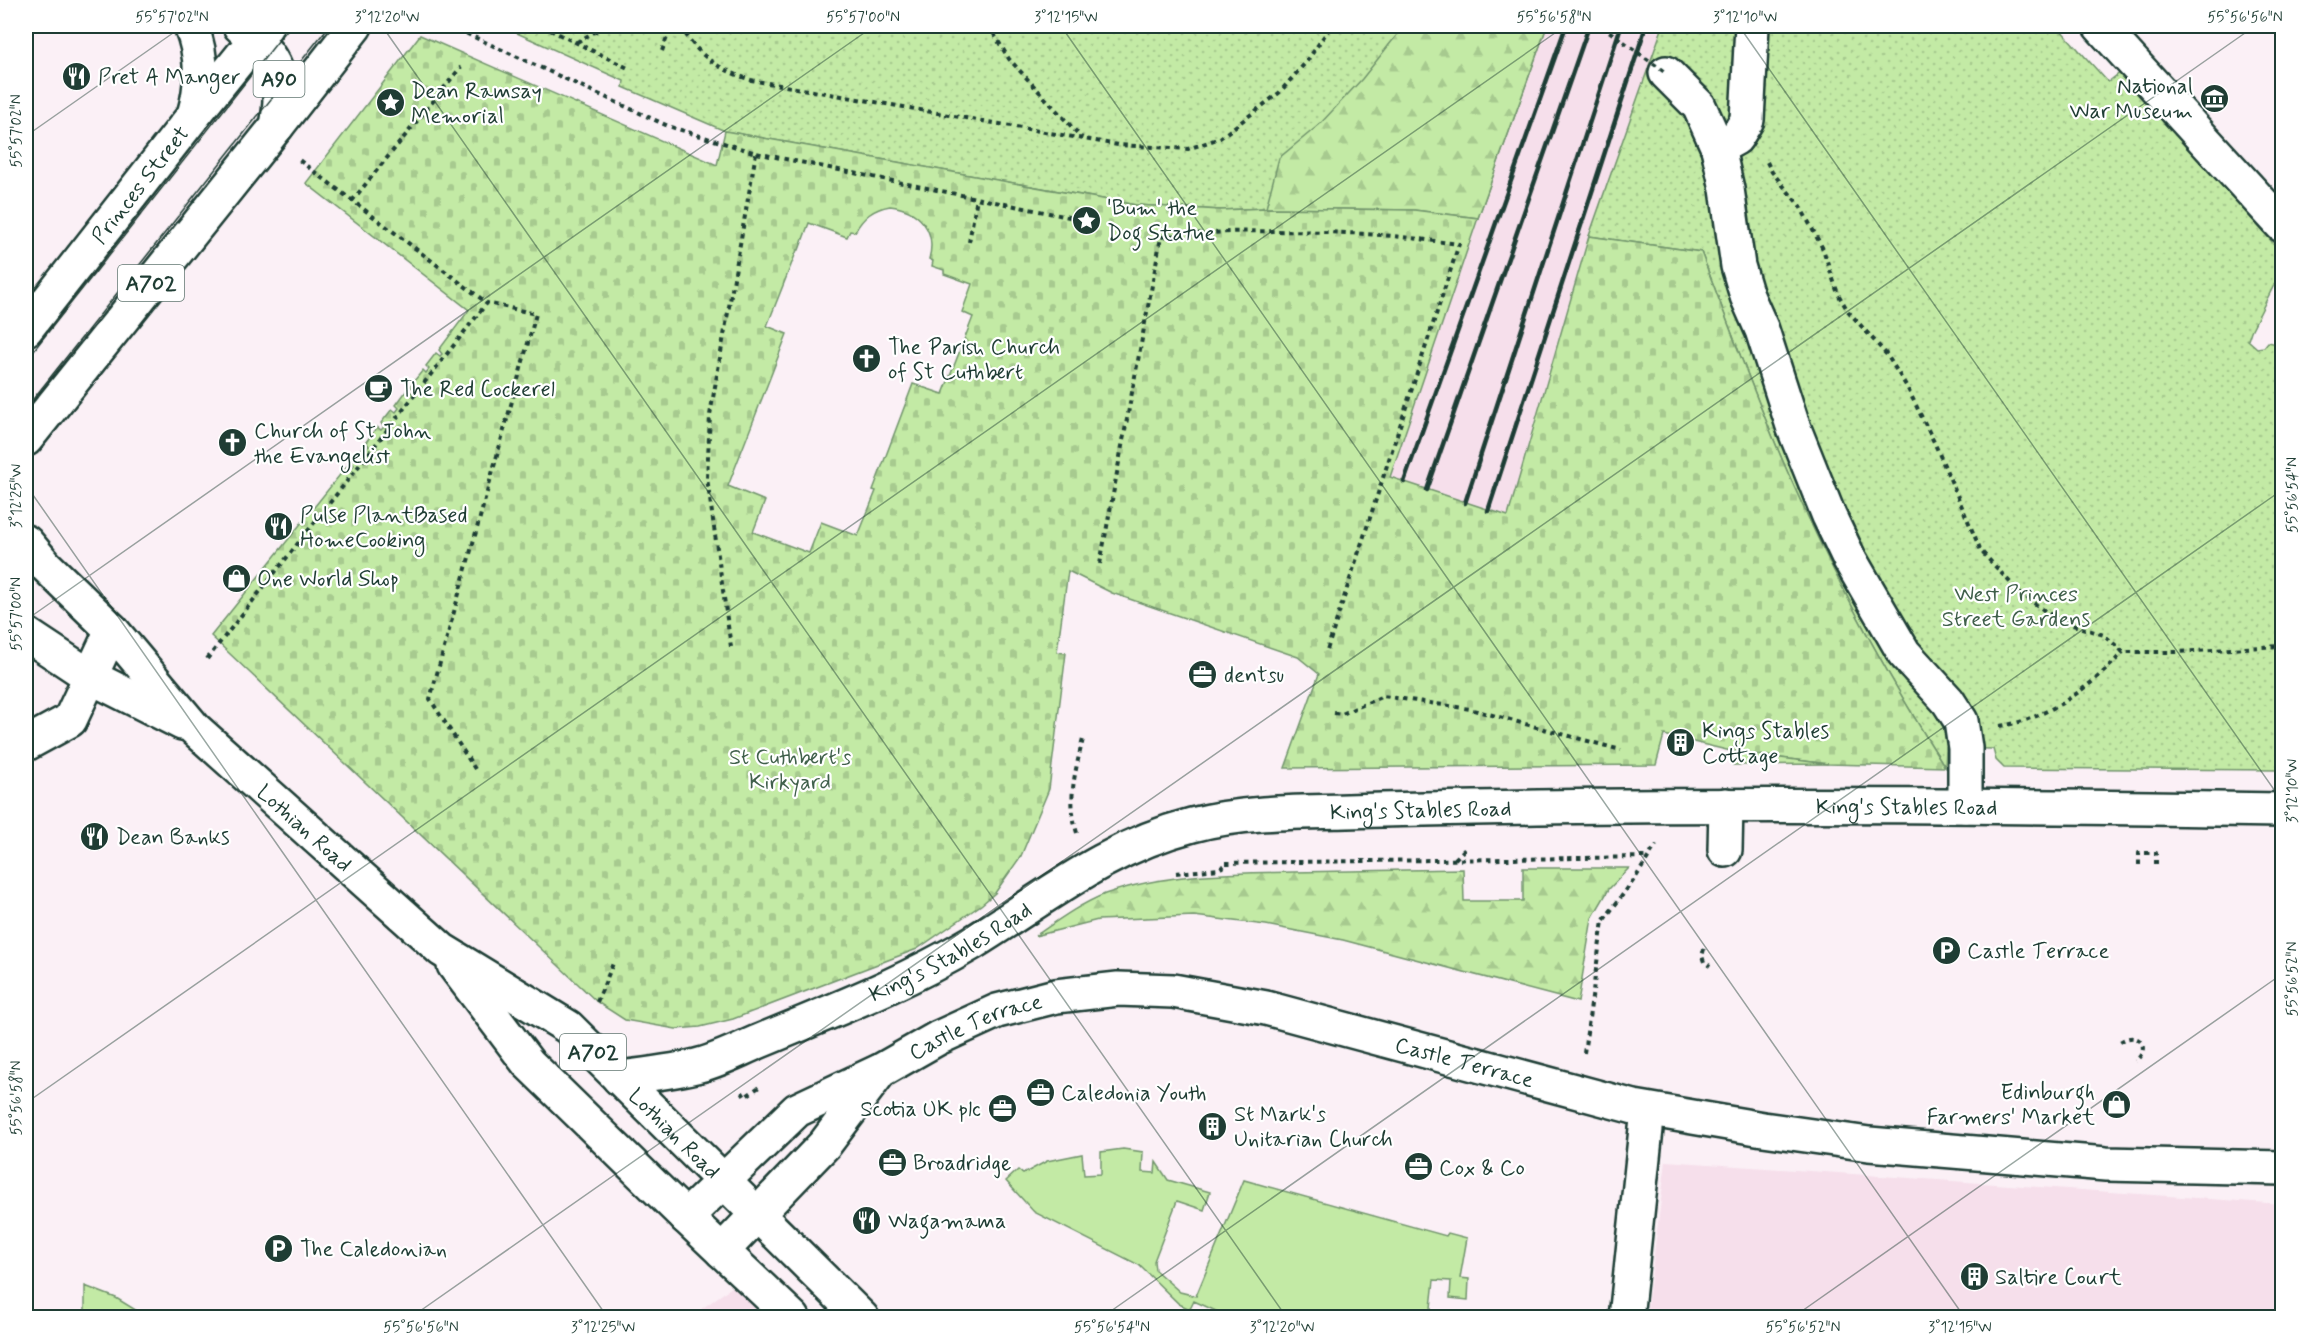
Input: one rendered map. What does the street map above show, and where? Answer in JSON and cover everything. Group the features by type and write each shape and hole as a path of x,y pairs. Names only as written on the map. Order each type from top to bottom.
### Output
{"street":[{"path":"191,26 199,51 202,71 201,90 194,115"},
{"path":"277,126 355,26"},
{"path":"1718,148 1736,138 1747,120 1752,26"},
{"path":"2100,26 2283,225"},
{"name":"Princes Street","path":"26,329 194,115 254,30 277,68 281,107 277,126"},
{"path":"1666,73 1699,106 1718,148 1727,189 1738,266 1747,296 1762,330 1792,426 1816,486 1849,558 1910,662 1940,691 1961,721 1965,748 1965,806"},
{"name":"A702","path":"26,439 277,126"},
{"name":"Lothian Road","path":"26,542 45,566 112,630 195,729 442,950 568,1028 722,1182 862,1317"},
{"path":"26,744 70,720 112,630"},
{"name":"Lothian Road","path":"26,634 91,677 195,729"},
{"name":"King's Stables Road","path":"619,1078 692,1067 718,1060 815,1020 917,973 969,945 1088,868 1120,850 1150,837 1197,823 1293,812 1679,805 2283,810"},
{"path":"1725,850 1726,805"},
{"name":"Lothian Road","path":"442,950 528,1063 686,1217 793,1317"},
{"name":"Castle Terrace","path":"686,1217 797,1110 880,1071 938,1038 997,1011 1056,996 1118,989 1173,990 1266,1008 1648,1110 1763,1129 1858,1142 2106,1164 2283,1168"},
{"name":"Castle Terrace","path":"722,1251 825,1144 880,1071"},
{"path":"1626,1317 1648,1110"}],"path":[{"path":"450,26 668,126 756,153 1093,222"},
{"path":"542,26 630,69"},
{"path":"576,42 605,26"},
{"path":"662,51 671,26"},
{"path":"681,26 696,48 707,59 729,73 751,80 1118,145 1188,149 1220,138 1279,93 1307,61 1331,26"},
{"path":"989,26 1009,59 1082,139"},
{"path":"1602,26 1666,73"},
{"path":"352,201 461,68"},
{"path":"1747,120 1772,172 1800,206 1822,249 1838,294 1848,311 1887,355 1907,387 1935,444 1981,551 2019,592 2063,622 2104,635 2123,652 2176,652 2283,646"},
{"path":"732,647 706,478 710,415 756,153"},
{"path":"300,159 487,303 536,314 430,699 475,769"},
{"path":"969,242 978,198"},
{"path":"1100,564 1161,237 1190,234 1328,232 1384,235 1459,244 1326,653"},
{"path":"207,659 487,303"},
{"path":"1997,726 2017,724 2066,699 2104,673 2123,652"},
{"path":"1334,713 1342,714 1383,696 1470,709 1622,750"},
{"path":"1083,740 1071,808 1088,868"},
{"path":"1579,1093 1603,921 1648,857 1679,805"},
{"path":"2139,865 2139,853 2156,853 2156,864"},
{"path":"1227,864 1648,857"},
{"path":"1704,949 1703,959 1710,966"},
{"path":"597,1002 614,961"},
{"path":"2120,1042 2127,1037 2135,1037 2141,1042 2143,1049 2141,1056 2135,1061"}],"shaded area":[{"path":"1547,26 1663,26 1589,236 1509,516 1390,477 1478,218"},
{"name":"Saltire Court","path":"1666,1161 2282,1204 2282,1317 1646,1317"},
{"path":"736,1284 771,1318 689,1318"}],"green space":[{"path":"501,26 1547,26 1478,218 1414,210 1266,208 1221,210 1136,205 725,131 623,87 624,81"},
{"path":"1404,26 1547,26 1478,218 1414,210 1266,208 1279,158 1320,124 1362,79"},
{"name":"West Princes Street Gardens","path":"1663,26 2057,26 2108,82 2121,72 2282,253 2282,269 2248,340 2257,348 2264,347 2268,342 2282,345 2282,770 2004,768 1996,760 1993,749 1946,748 1945,767 1881,660 1805,511 1765,418 1701,252 1589,236"},
{"name":"St Cuthbert's Kirkyard","path":"420,35 717,165 725,131 1136,205 1221,210 1266,208 1414,210 1478,218 1390,477 1508,516 1589,236 1701,252 1765,418 1805,511 1881,660 1945,767 1828,764 1735,752 1664,735 1656,765 1285,768 1319,674 1298,657 1112,593 1068,571 1057,652 1066,653 1049,789 1021,856 995,893 917,949 733,1019 700,1027 676,1029 625,1020 597,1002 211,636 347,466 351,469 354,465 350,462 363,446 366,449 369,446 366,442 377,427 381,430 384,427 381,423 392,409 396,412 399,408 396,405 407,390 412,393 415,390 410,386 423,370 426,373 429,369 426,366 436,353 440,356 442,354 439,350 469,310 306,183","holes":["890,206 900,208 917,217 928,231 931,249 929,259 933,261 932,266 944,270 944,274 972,284 962,312 973,317 943,394 913,384 858,536 821,522 809,553 753,532 765,501 728,486 787,334 767,326 809,223 847,237 850,231 855,232 861,222 878,209"]},
{"path":"1735,752 1828,764 1733,765"},
{"path":"1523,868 1629,868 1609,889 1592,918 1578,1002 1343,940 1266,925 1194,916 1098,920 1035,936 1078,908 1105,894 1174,878 1247,873 1463,869 1464,901 1523,901"},
{"path":"1123,1149 1143,1152 1142,1172 1155,1173 1156,1162 1168,1180 1210,1192 1204,1210 1177,1201 1154,1261 1155,1270 1180,1292 1196,1296 1244,1180 1446,1236 1448,1233 1467,1238 1460,1278 1469,1279 1468,1300 1450,1298 1451,1281 1434,1280 1430,1317 1229,1317 1194,1301 1190,1309 1179,1304 1139,1265 1034,1212 1006,1181 1018,1170 1023,1174 1047,1161 1082,1154 1084,1175 1101,1174 1101,1152"},
{"path":"85,1286 116,1298 147,1317 85,1317"}],"tram line":[{"path":"26,360 290,26"},
{"path":"26,408 329,26"}],"railway":[{"path":"1404,482 1566,26"},
{"path":"1427,490 1589,26"},
{"path":"1465,503 1621,26"},
{"path":"1488,511 1646,26"}],"place":[{"name":"Pret A Manger","path":"77,76"},
{"name":"National War Museum","path":"2214,98"},
{"name":"Dean Ramsay Memorial","path":"390,103"},
{"name":"'Bum' the Dog Statue","path":"1086,220"},
{"name":"The Parish Church of St Cuthbert","path":"867,359"},
{"name":"The Red Cockerel","path":"379,388"},
{"name":"Church of St John the Evangelist","path":"233,443"},
{"name":"Pulse PlantBased HomeCooking","path":"279,527"},
{"name":"One World Shop","path":"236,578"},
{"name":"dentsu","path":"1203,674"},
{"name":"Kings Stables Cottage","path":"1681,743"},
{"name":"Dean Banks","path":"95,836"},
{"name":"Castle Terrace","path":"1946,950"},
{"name":"Caledonia Youth","path":"1040,1092"},
{"name":"Edinburgh Farmers' Market","path":"2116,1104"},
{"name":"Scotia UK plc","path":"1002,1108"},
{"name":"St Mark's Unitarian Church","path":"1213,1126"},
{"name":"Broadridge","path":"892,1162"},
{"name":"Cox & Co","path":"1418,1167"},
{"name":"Wagamama","path":"867,1220"},
{"name":"The Caledonian","path":"279,1248"},
{"name":"Saltire Court","path":"1974,1276"}]}
